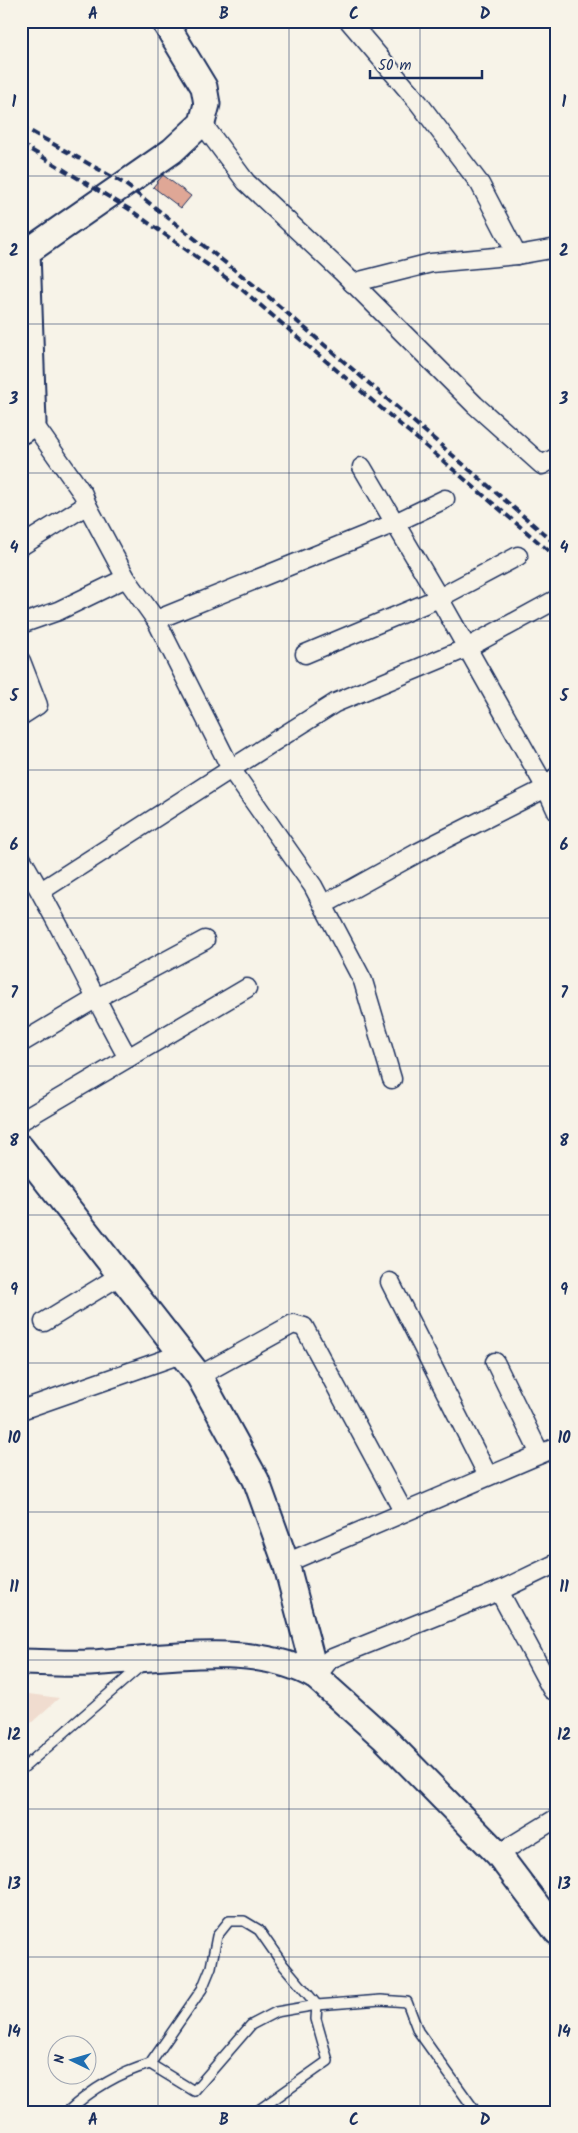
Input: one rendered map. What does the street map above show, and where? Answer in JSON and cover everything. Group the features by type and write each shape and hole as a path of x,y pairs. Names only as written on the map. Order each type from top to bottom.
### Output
{"main road":[{"path":"27,427 23,254 172,151 202,123 207,104 204,88 164,21"},
{"path":"21,1148 121,1274 198,1376 256,1480 286,1563 316,1677"},
{"path":"21,1662 88,1663 197,1654 252,1657 292,1666 316,1677 386,1739 498,1854 557,1932"}],"street":[{"path":"349,21 418,102 480,184 517,255"},
{"path":"202,123 246,182 352,283 475,405 542,465 557,457"},
{"path":"352,283 431,263 517,255 557,248"},
{"path":"27,427 83,494 126,578 156,620 230,770 313,886 363,980 392,1079"},
{"path":"362,467 467,648 551,782 557,812"},
{"path":"156,620 395,523 445,498"},
{"path":"21,546 87,505"},
{"path":"305,654 439,598 518,556"},
{"path":"21,624 58,611 126,578"},
{"path":"41,891 335,703 467,648 557,599"},
{"path":"21,661 38,705 21,716"},
{"path":"323,905 551,782"},
{"path":"21,858 41,891 128,1058"},
{"path":"21,1043 96,999 205,940"},
{"path":"21,1121 246,988"},
{"path":"44,1322 121,1274"},
{"path":"390,1282 488,1476"},
{"path":"198,1376 294,1324 304,1327 403,1511"},
{"path":"21,1410 181,1354"},
{"path":"495,1362 540,1454"},
{"path":"286,1563 403,1511 557,1447"},
{"path":"316,1677 330,1658 499,1591 557,1563"},
{"path":"499,1591 555,1691"},
{"path":"498,1854 557,1818"}],"lane":[{"path":"21,1770 150,1658"},
{"path":"68,2112 90,2092 129,2070 150,2064 202,1989 211,1967 217,1936 228,1921 244,1921 259,1930 284,1966 317,2005 316,2019 328,2061 256,2112"},
{"path":"150,2064 194,2091 252,2025 276,2012 317,2005 381,2000 406,2002 418,2031 476,2112"}],"shaded area":[{"path":"21,1693 59,1698 21,1732"}],"building":[{"path":"163,175 191,196 181,208 153,187"}],"railway":[{"path":"21,126 125,184 264,293 557,545"},
{"path":"21,144 129,209 239,287 557,558"}]}
